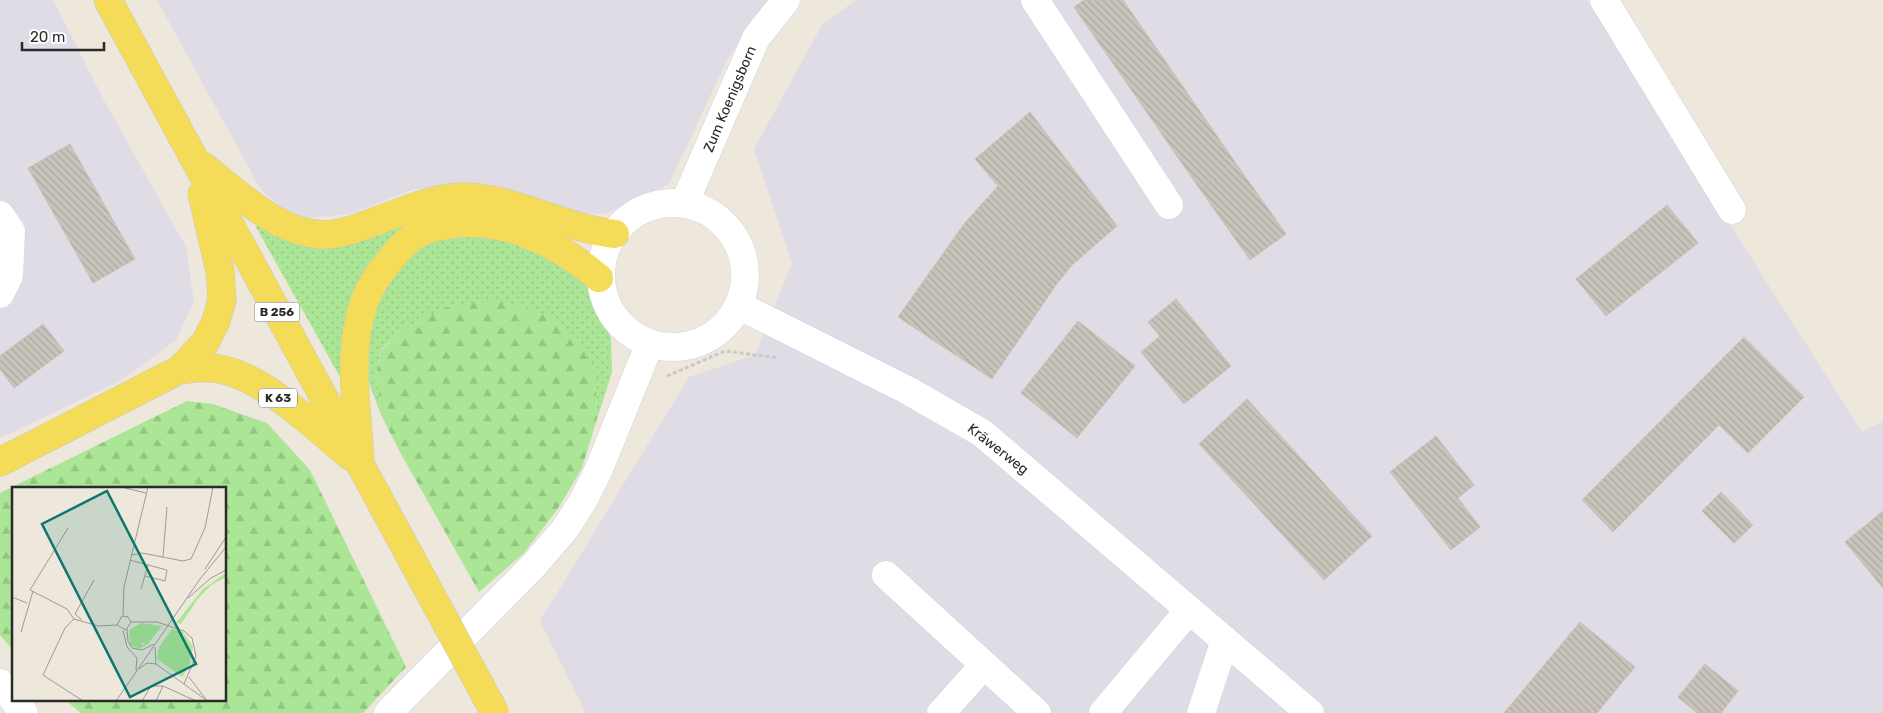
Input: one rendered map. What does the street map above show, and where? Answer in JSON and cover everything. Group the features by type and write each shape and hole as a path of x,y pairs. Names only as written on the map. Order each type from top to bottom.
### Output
{"main road":[{"name":"B 256","path":"108,0 495,713"},
{"path":"194,159 262,212 297,230 314,234 348,232 432,200 451,197 490,199 508,203 579,228 614,234"},
{"path":"179,370 205,343 216,321 222,300 220,271 194,159"},
{"path":"360,464 355,368 355,343 360,317 368,292 381,271 396,252 417,234 454,224 476,223 496,226 548,242 599,278"},
{"name":"K 63","path":"0,462 179,370 212,367 235,373 263,387 360,464"}],"street":[{"name":"Zum Koenigsborn","path":"684,204 756,38 786,0"},
{"path":"1036,0 1170,206"},
{"path":"1604,0 1732,210"},
{"path":"668,204 684,204 710,214 718,219 731,233 740,250 745,268 744,287 731,318 708,338 694,344 679,347 650,343 643,341 625,329 611,312 599,278 601,262 614,234 625,222 645,210 668,204"},
{"path":"0,215 11,231 9,276 0,294"},
{"name":"Kräwerweg","path":"738,305 907,390 982,433 1310,713"},
{"path":"388,713 535,564 565,529 583,501 599,469 650,343"},
{"path":"886,575 1037,713"},
{"path":"1103,713 1189,610"},
{"path":"1201,713 1225,640"},
{"path":"941,713 984,665"},
{"path":"0,683 12,698"},
{"path":"14,700 24,713"}],"path":[{"path":"665,376 725,351 783,359"}],"shaded area":[{"path":"0,0 53,0 106,104 186,247 194,301 176,340 120,381 0,438"},
{"path":"157,0 771,0 728,58 669,184 607,213 575,215 485,183 414,189 350,214 307,218 281,207 261,190"},
{"path":"856,0 1587,0 1862,432 1883,421 1883,713 586,713 540,621 689,377 755,355 792,263 754,149 822,25"}],"green space":[{"path":"403,219 406,227 344,384 256,227 261,223"},
{"path":"451,230 535,242 586,283 596,314 611,337 612,372 597,419 596,380 401,330 382,349 376,374 382,417 367,378 370,314 402,259"},
{"path":"496,300 547,316 579,339 596,380 597,419 582,468 559,507 524,553 479,592 382,417 376,374 382,350 401,330 444,308"},
{"path":"187,401 213,404 267,423 310,470 406,667 363,713 81,713 65,700 226,700 226,487 12,487"},
{"path":"12,487 12,649 0,635 0,493"}],"building":[{"path":"1084,0 1123,0 1235,162 1199,188 1074,7"},
{"path":"1030,112 1117,226 1072,265 1056,285 992,379 898,317 964,224 998,186 975,159"},
{"path":"70,144 135,259 93,283 28,168"},
{"path":"1235,162 1286,234 1250,260 1199,188"},
{"path":"1667,205 1698,243 1606,316 1576,279"},
{"path":"1176,299 1231,366 1184,404 1141,352 1160,336 1148,322"},
{"path":"1078,321 1135,366 1077,438 1021,393"},
{"path":"43,324 64,351 14,388 0,369 0,356"},
{"path":"1744,337 1804,397 1748,453 1719,425 1613,532 1582,500"},
{"path":"1247,399 1372,536 1324,580 1199,444"},
{"path":"1436,436 1474,485 1458,498 1480,527 1451,550 1390,472"},
{"path":"1721,492 1753,525 1734,543 1702,511"},
{"path":"1883,511 1883,588 1845,542"},
{"path":"1580,622 1635,667 1597,713 1504,713"},
{"path":"1705,664 1738,691 1721,713 1697,713 1678,697"}]}
